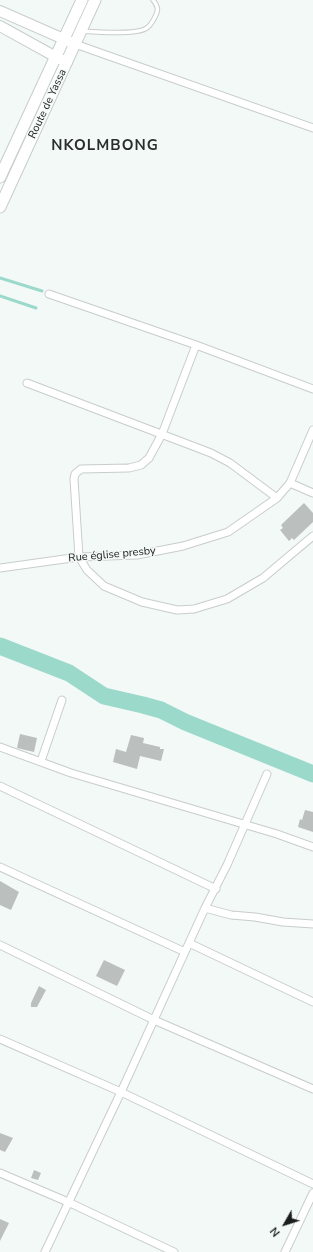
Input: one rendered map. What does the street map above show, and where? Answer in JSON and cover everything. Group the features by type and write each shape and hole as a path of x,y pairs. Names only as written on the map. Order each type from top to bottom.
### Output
{"main road":[{"name":"Route de Yassa","path":"0,177 82,0"},
{"name":"Route de Yassa","path":"0,207 95,0"},
{"path":"2,11 75,44"},
{"path":"1,27 56,58 67,62"}],"street":[{"path":"75,44 313,128"},
{"path":"49,294 196,345 313,389"},
{"path":"196,345 162,434 150,458 141,465 129,468 81,469 76,474 74,479 79,557 87,570 104,586 142,602 177,610 194,609 226,599 263,578 313,536"},
{"path":"28,383 218,456 230,463 277,498"},
{"name":"Rue église presby","path":"0,568 79,557 137,555 183,546 228,532 277,498 290,483 313,430"},
{"path":"290,483 313,493"},
{"path":"41,761 62,700"},
{"path":"0,747 71,773 277,834 313,847"},
{"path":"45,1252 121,1092 205,908 216,890 267,774"},
{"path":"0,786 216,890"},
{"path":"0,867 185,952"},
{"path":"205,908 231,915 255,917 283,922 313,924"},
{"path":"189,943 313,1002"},
{"path":"0,945 154,1020 313,1089"},
{"path":"0,1039 121,1092 313,1184"},
{"path":"0,1173 68,1202 174,1252"},
{"path":"285,1252 313,1193"}],"lane":[{"path":"81,32 127,32 146,29 153,22 158,13 158,7 153,0"}],"building":[{"path":"304,503 313,513 313,522 294,540 292,538 289,541 280,530 283,528 281,525"},
{"path":"20,734 37,738 34,752 17,748"},
{"path":"131,735 144,738 143,743 164,749 161,761 140,756 137,769 113,762 116,749 126,752"},
{"path":"305,810 313,812 313,832 298,827"},
{"path":"0,881 19,892 11,910 0,905"},
{"path":"104,960 125,970 117,986 96,976"},
{"path":"39,986 46,990 37,1007 31,1007 31,1003"},
{"path":"0,1133 13,1138 5,1152 0,1150"},
{"path":"34,1170 41,1173 38,1180 31,1178"},
{"path":"0,1219 9,1223 0,1241"}],"waterway":[{"path":"0,278 42,291"},
{"path":"0,296 36,308"},
{"path":"0,646 69,673 104,696 161,710 185,722 313,774"}],"district":[{"name":"NKOLMBONG","path":"105,146"}]}
